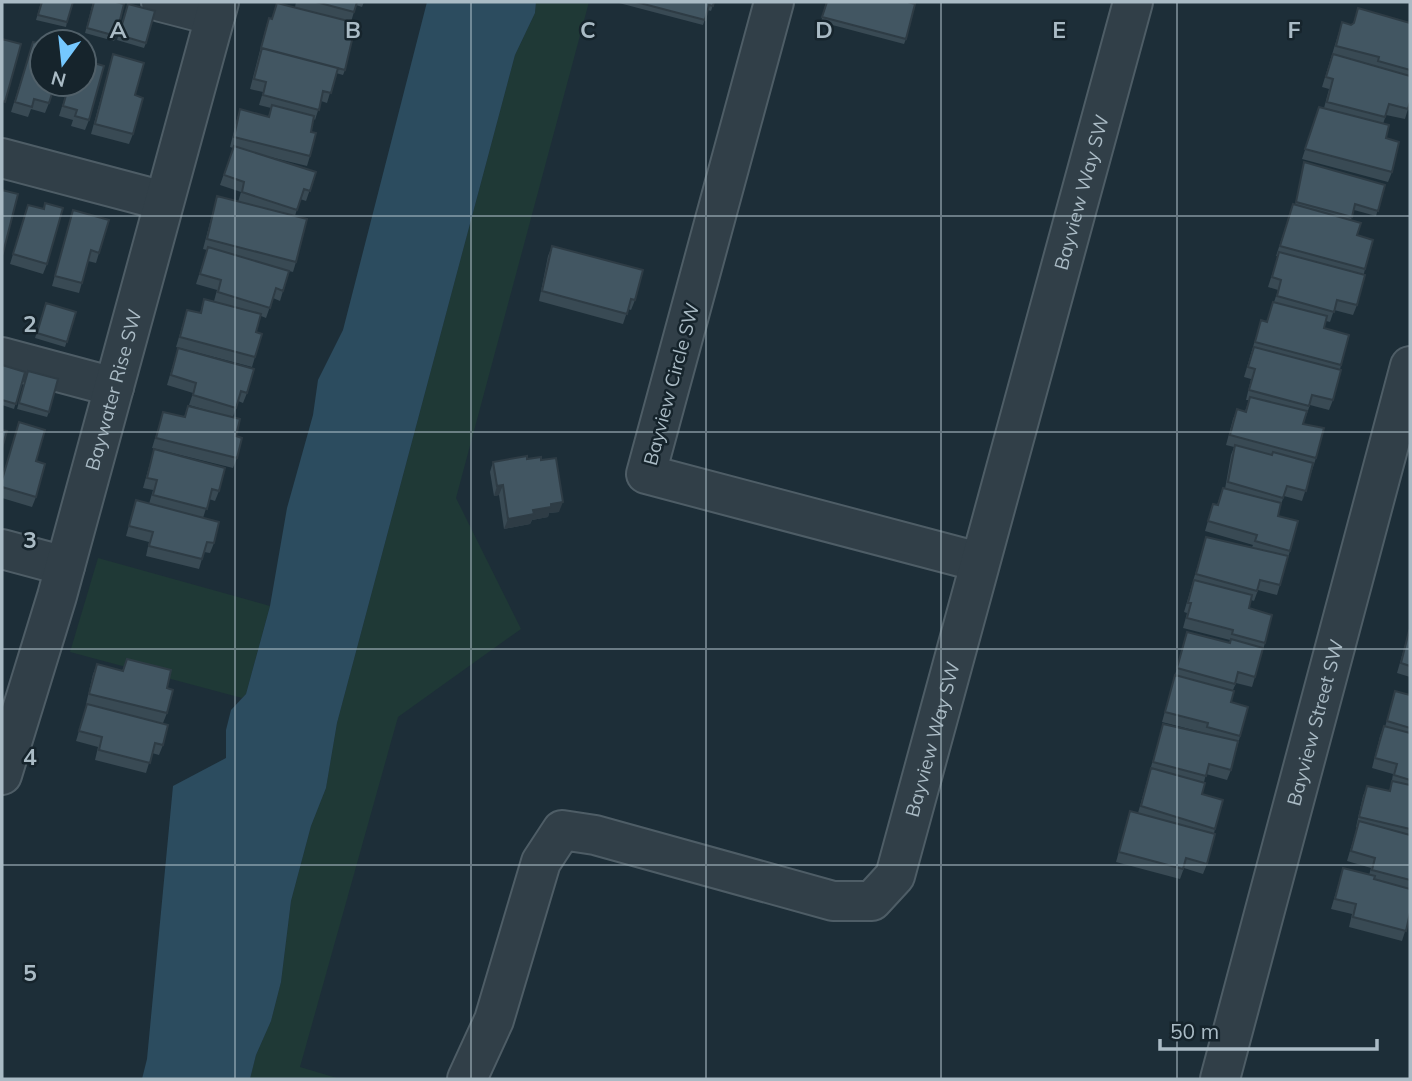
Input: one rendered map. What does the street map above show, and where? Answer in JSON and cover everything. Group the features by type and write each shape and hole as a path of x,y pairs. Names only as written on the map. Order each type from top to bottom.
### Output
{"street":[{"path":"162,2 217,9"},
{"name":"Bayview Circle SW","path":"774,2 646,474 979,562"},
{"name":"Bayview Way SW","path":"467,1079 494,1020 541,862 562,830 595,835 833,901 872,901 895,876 1133,2"},
{"name":"Baywater Rise SW","path":"2,775 65,566 217,9"},
{"path":"2,158 164,201"},
{"path":"2,357 114,387"},
{"name":"Bayview Street SW","path":"1220,1079 1410,366"},
{"path":"2,549 65,566"}],"green space":[{"path":"536,2 589,2 456,498 521,629 398,717 300,1067 340,1079 250,1079 256,1055 271,1021 281,982 291,901 311,826 326,788 337,723 515,55 535,13"},
{"path":"98,558 270,606 246,694 242,698 70,652"}],"water":[{"path":"427,2 536,2 535,13 515,55 337,723 326,788 311,826 291,901 281,982 271,1021 256,1055 250,1079 142,1079 147,1059 173,786 226,758 226,730 231,710 246,694 270,606 287,508 313,415 318,380 343,330"}],"building":[{"path":"42,2 73,2 67,22 38,15"},
{"path":"94,2 124,4 116,36 98,31 98,28 87,28"},
{"path":"316,2 357,2 354,12"},
{"path":"636,2 714,2 713,6 709,5 705,20"},
{"path":"827,2 915,4 906,39 822,17"},
{"path":"277,3 356,23 345,70 261,48 269,18 272,19"},
{"path":"128,4 155,11 146,43 119,35"},
{"path":"1358,8 1410,23 1410,70 1378,61 1379,57 1336,46 1342,22 1351,25 1354,23"},
{"path":"2,39 21,44 5,102 2,101"},
{"path":"262,48 338,68 331,93 323,91 319,110 263,95 266,82 254,79"},
{"path":"113,54 144,63 135,95 143,98 133,134 95,124"},
{"path":"1333,54 1410,76 1408,109 1389,104 1385,117 1327,102 1333,79 1326,77"},
{"path":"28,59 28,98 51,98 49,103 34,99 32,107 15,102"},
{"path":"98,64 104,66 98,88"},
{"path":"65,98 95,98 89,120 75,116 77,110 63,106"},
{"path":"272,105 314,116 311,132 316,133 310,156 234,137 240,109 269,117"},
{"path":"1319,107 1389,125 1386,138 1399,142 1392,172 1305,149"},
{"path":"234,146 316,172 310,191 304,189 297,210 242,192 244,182 224,175"},
{"path":"1304,162 1385,185 1378,211 1355,204 1352,217 1296,202"},
{"path":"2,190 18,194 3,253 2,252"},
{"path":"217,196 307,219 296,262 207,239"},
{"path":"45,203 63,208 47,264 13,254 28,205 44,209"},
{"path":"1293,204 1361,223 1357,235 1373,240 1365,269 1280,246"},
{"path":"73,210 109,220 99,253 91,250 82,283 55,276"},
{"path":"552,246 643,270 635,300 631,299 627,314 542,291"},
{"path":"208,247 289,271 283,291 276,288 270,308 218,292 221,280 200,274"},
{"path":"1279,252 1365,275 1357,305 1337,300 1334,312 1277,296 1281,280 1272,277"},
{"path":"204,299 261,314 256,332 262,334 255,357 180,337 187,310 201,313"},
{"path":"1273,302 1327,316 1324,328 1349,335 1341,365 1255,342 1261,320 1267,322"},
{"path":"46,303 76,312 67,342 37,333"},
{"path":"1254,347 1341,370 1333,400 1312,395 1309,406 1249,390 1255,369 1248,367"},
{"path":"178,348 254,369 247,393 241,391 236,408 193,395 196,383 171,375"},
{"path":"2,365 25,372 16,404 2,400"},
{"path":"28,371 58,379 49,412 19,403"},
{"path":"1250,397 1307,411 1303,424 1324,428 1316,458 1230,435 1237,409 1246,412"},
{"path":"188,406 240,419 236,436 242,438 237,458 156,438 163,412 185,417"},
{"path":"19,422 45,430 36,461 45,464 36,497 2,487"},
{"path":"2,430 7,431 2,448"},
{"path":"1235,445 1313,463 1306,491 1287,486 1283,498 1228,482"},
{"path":"154,449 225,468 219,491 212,489 207,509 153,495 157,480 147,478"},
{"path":"527,456 527,459 541,457 541,460 556,458 563,502 533,510 534,514 508,519 503,485 497,486 493,462"},
{"path":"1223,488 1281,503 1278,516 1298,521 1290,551 1255,541 1257,535 1208,521 1213,504 1218,505"},
{"path":"136,500 219,522 214,543 207,542 202,559 149,546 153,532 129,526"},
{"path":"1206,537 1288,556 1280,585 1260,580 1257,591 1196,574"},
{"path":"1194,580 1252,595 1249,608 1272,615 1265,643 1232,634 1233,630 1187,618"},
{"path":"1187,632 1230,643 1231,639 1263,648 1255,677 1238,672 1235,684 1177,668"},
{"path":"1410,632 1410,666 1401,663"},
{"path":"127,659 171,670 167,688 173,690 167,713 89,694 97,664 123,671"},
{"path":"1175,675 1234,691 1231,702 1248,707 1240,736 1207,727 1208,723 1165,712"},
{"path":"1395,691 1410,695 1410,728 1387,721"},
{"path":"87,704 168,725 163,745 155,743 150,763 99,750 102,737 79,731"},
{"path":"1163,724 1238,741 1231,770 1209,764 1206,776 1153,762"},
{"path":"1384,726 1410,733 1410,780 1394,775 1397,764 1375,758"},
{"path":"1151,768 1205,783 1202,794 1223,800 1215,829 1141,806"},
{"path":"1392,781 1410,785 1410,829 1359,817 1367,786 1390,791"},
{"path":"1130,811 1215,834 1207,864 1186,858 1183,869 1119,852"},
{"path":"1359,821 1410,835 1410,880 1372,870 1375,858 1351,851"},
{"path":"1343,868 1410,889 1410,913 1406,931 1353,917 1356,904 1335,899"}]}
